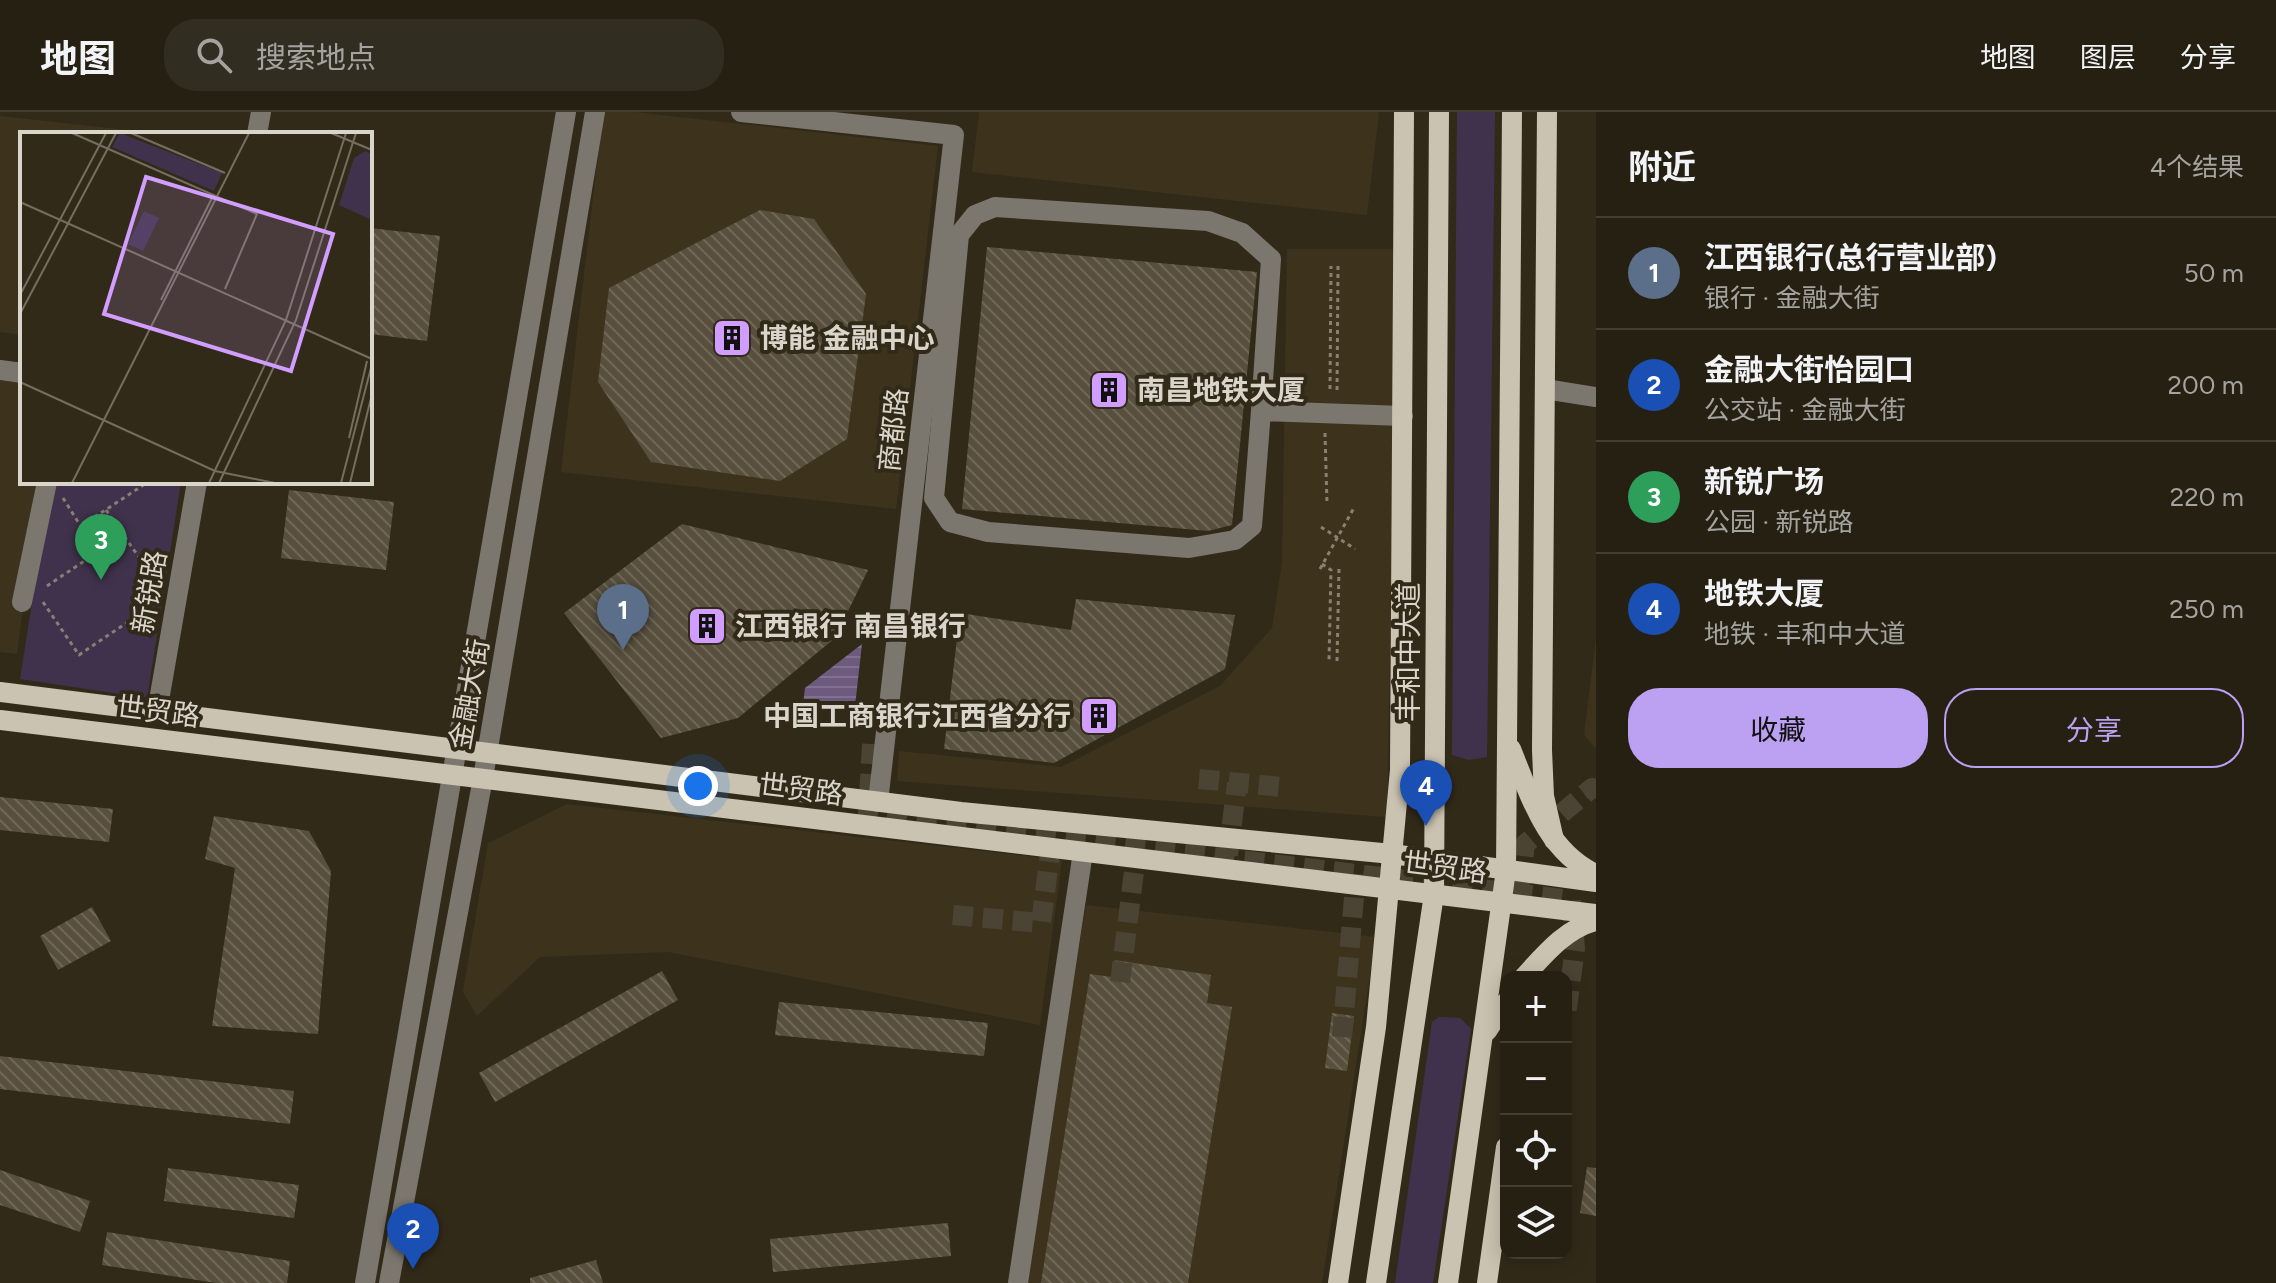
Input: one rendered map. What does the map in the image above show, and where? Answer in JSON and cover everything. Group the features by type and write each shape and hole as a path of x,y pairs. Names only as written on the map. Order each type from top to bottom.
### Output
{"main road":[{"path":"1338,1283 1376,1027 1400,770 1404,112"},
{"name":"丰和中大道","path":"1376,1283 1434,894 1439,112"},
{"path":"1448,1283 1506,870 1512,112"},
{"path":"1547,112 1542,750 1544,796 1554,840"},
{"name":"世贸路","path":"0,692 878,802 1392,854 1596,882"},
{"name":"世贸路","path":"0,720 1596,914"},
{"path":"1506,737 1532,801 1554,840 1575,865 1596,874"},
{"path":"1530,971 1583,924 1596,921"},
{"path":"1540,971 1545,955"},
{"path":"1482,1038 1500,1011"},
{"path":"1487,1283 1500,1187"}],"street":[{"path":"257,132 261,112"},
{"name":"金融大街","path":"365,1283 454,749 566,112"},
{"name":"金融大街","path":"389,1283 483,778 595,112"},
{"name":"商都路","path":"741,112 954,135 878,802"},
{"path":"995,207 1208,221 1242,233 1271,259 1261,411 1252,526 1235,540 1189,548 988,532 950,522 934,498 959,235 975,215 995,207"},
{"path":"0,370 20,373"},
{"path":"1545,389 1596,397"},
{"path":"1261,411 1403,416"},
{"name":"新锐路","path":"157,712 197,484"},
{"path":"22,602 53,488"},
{"path":"1018,1283 1083,852"}],"path":[{"path":"1330,389 1331,266"},
{"path":"1337,390 1338,266"},
{"path":"1325,413 1327,504"},
{"path":"81,526 145,484"},
{"path":"53,488 97,552"},
{"path":"1329,661 1331,570 1321,567 1355,506"},
{"path":"106,510 157,583"},
{"path":"1321,527 1355,549"},
{"path":"123,535 36,593 79,655 147,609"},
{"path":"1337,661 1339,568"}],"shaded area":[{"path":"603,112 635,112 938,146 896,509 561,472"},
{"path":"979,112 1379,112 1367,215 972,172"},
{"path":"1457,112 1495,112 1487,757 1469,760 1452,755"},
{"path":"0,116 145,132 20,132 20,335 0,332"},
{"path":"1287,249 1397,249 1387,817 897,781 899,751 1061,767 1220,686 1272,628 1282,562"},
{"path":"0,380 20,383 20,484 40,484 17,654 0,652"},
{"path":"51,484 181,484 147,698 20,679"},
{"path":"1596,639 1596,749 1584,735"},
{"path":"862,644 855,706 802,713 805,688"},
{"path":"567,804 1062,860 1040,1025 668,952 540,957 477,1016 463,992 488,843"},
{"path":"1086,905 1376,937 1322,1283 1025,1283"},
{"path":"1439,1017 1460,1018 1471,1029 1433,1283 1395,1283 1432,1022"}],"building":[{"name":"博能 金融中心","path":"760,210 814,219 866,294 847,439 780,481 651,462 598,382 609,288"},
{"path":"372,228 440,236 427,341 372,334"},
{"name":"南昌地铁大厦","path":"987,247 1257,272 1232,525 1208,531 962,509"},
{"path":"289,490 394,502 386,570 281,558"},
{"name":"江西银行 南昌银行","path":"682,524 868,570 835,638 738,718 661,738 564,613"},
{"path":"1076,599 1235,615 1225,669 1054,763 944,749 960,613 1071,630"},
{"path":"0,797 113,809 109,842 0,830"},
{"path":"214,816 309,831 331,871 318,1034 212,1026 235,868 205,859"},
{"path":"92,907 111,941 58,970 40,936"},
{"path":"1115,960 1211,975 1207,1003 1232,1007 1188,1283 1041,1283 1090,974 1112,977"},
{"path":"662,971 678,1000 495,1102 479,1073"},
{"path":"779,1002 988,1023 984,1056 775,1035"},
{"path":"1332,1013 1354,1016 1347,1071 1325,1068"},
{"path":"0,1056 294,1091 290,1124 0,1089"},
{"path":"1587,1167 1596,1168 1596,1216 1580,1213"},
{"path":"168,1168 299,1185 294,1218 164,1201"},
{"path":"0,1170 90,1201 80,1232 0,1205"},
{"path":"948,1223 951,1256 773,1272 770,1239"},
{"path":"107,1232 290,1261 287,1283 216,1283 102,1265"},
{"path":"596,1260 603,1283 530,1283 530,1278"}],"tunnel":[{"path":"872,744 868,815 1571,900 1575,948 1572,971"},
{"path":"1199,779 1282,787"},
{"path":"1228,855 1237,783"},
{"path":"1520,886 1525,844 1592,788 1596,793"},
{"path":"953,915 1041,923 1052,838"},
{"path":"1120,982 1137,848"},
{"path":"1342,1037 1356,874"}],"place":[{"name":"博能 金融中心","path":"732,338"},
{"name":"南昌地铁大厦","path":"1109,390"},
{"name":"新锐广场","path":"101,580"},
{"name":"江西银行 南昌银行","path":"707,626"},
{"name":"江西银行(总行营业部)","path":"623,650"},
{"name":"中国工商银行江西省分行","path":"1099,716"},
{"name":"地铁大厦","path":"1426,826"},
{"name":"金融大街怡园口","path":"413,1269"}]}
